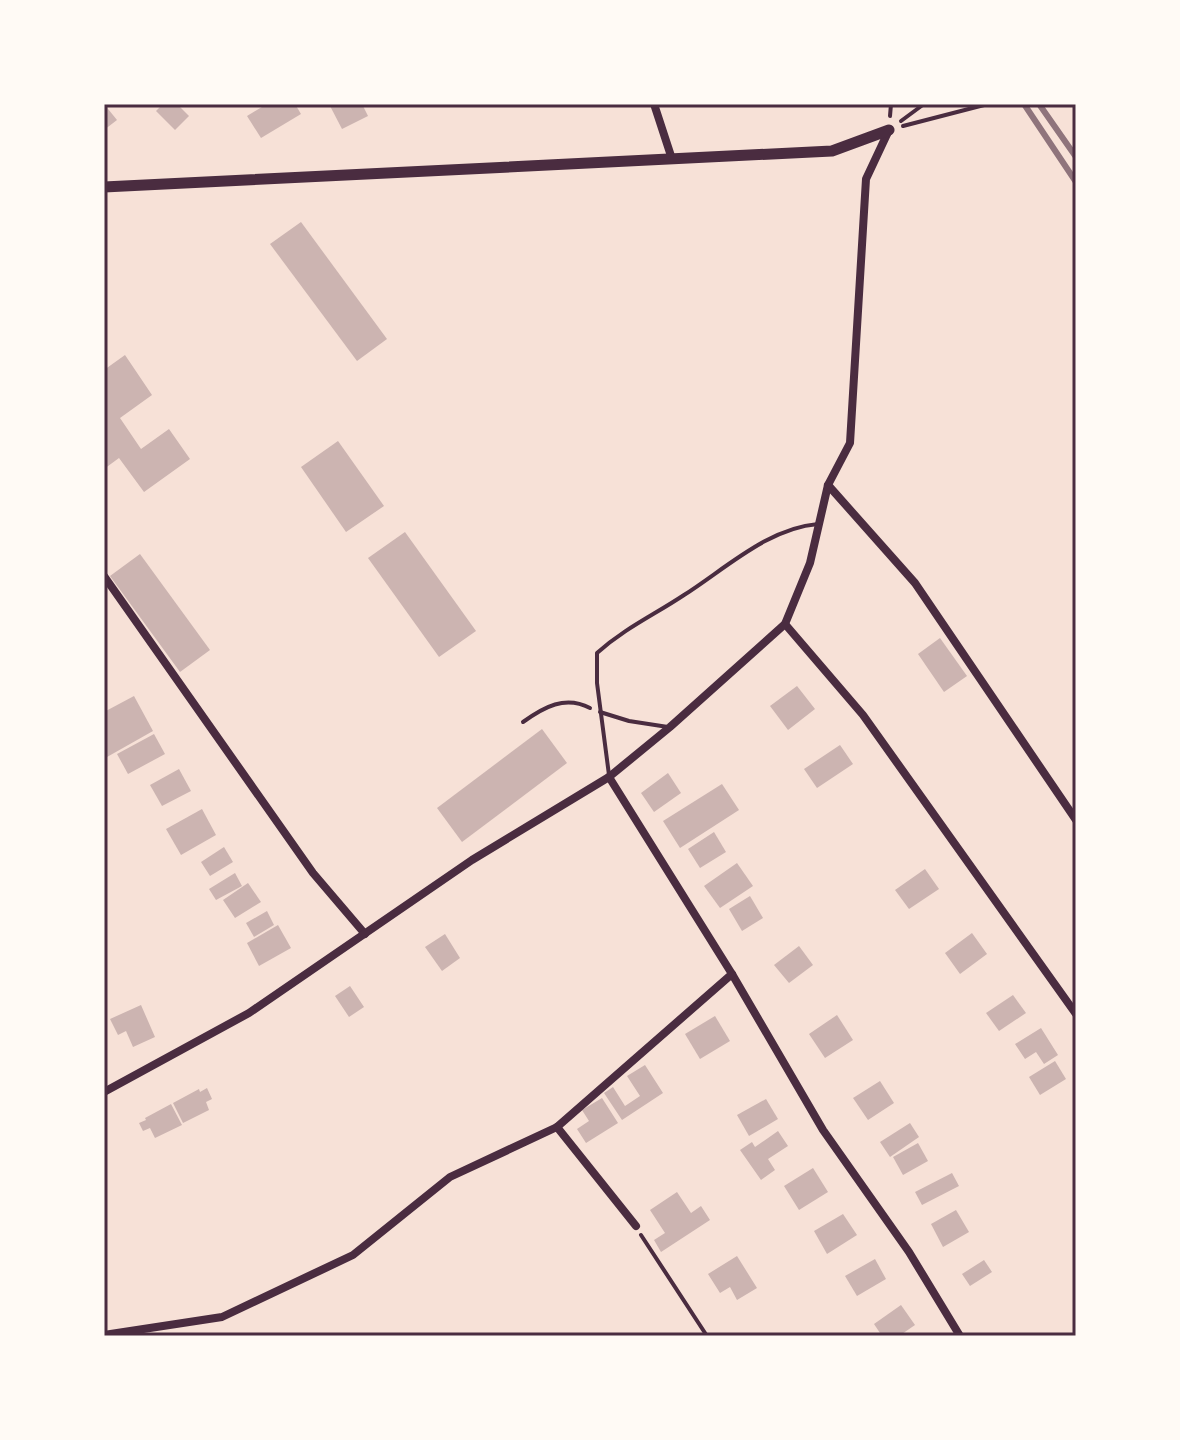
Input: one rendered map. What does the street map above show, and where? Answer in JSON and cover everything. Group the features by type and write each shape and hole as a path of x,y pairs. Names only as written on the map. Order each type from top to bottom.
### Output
{"street":[{"path":"654,104 672,159"},
{"path":"104,187 832,151 889,130"},
{"path":"104,1092 249,1013 472,860 609,777 785,624 810,563 828,485 850,443 866,179 889,130"},
{"path":"828,485 915,583 1076,820"},
{"path":"104,576 313,873 365,934"},
{"path":"785,624 863,715 1076,1014"},
{"path":"609,777 732,974 823,1130 909,1252 960,1336"},
{"path":"104,1335 222,1317 353,1255 450,1177 557,1127 732,974"},
{"path":"557,1127 636,1226"}],"lane":[{"path":"609,777 600,712 597,653 619,633 681,597 751,550 799,525 818,524"},
{"path":"600,712 629,721 670,727"}],"path":[{"path":"889,130 924,104"},
{"path":"889,130 988,104"},
{"path":"523,722 562,701 580,702 600,712"},
{"path":"636,1226 707,1336"}],"building":[{"path":"104,104 117,120 104,130"},
{"path":"163,104 177,104 189,116 175,130 156,111"},
{"path":"267,104 295,104 301,114 261,138 247,116"},
{"path":"329,104 362,104 368,116 342,129"},
{"path":"301,222 387,339 357,361 270,244"},
{"path":"125,355 152,395 120,418 141,449 169,429 190,459 144,492 119,458 104,469 104,370"},
{"path":"338,441 384,506 346,532 301,467"},
{"path":"405,532 476,631 439,657 368,558"},
{"path":"140,554 210,650 180,672 110,576"},
{"path":"940,638 967,676 944,692 918,654"},
{"path":"797,686 815,709 788,730 770,706"},
{"path":"134,696 153,731 107,757 104,752 104,712"},
{"path":"542,729 567,763 462,842 437,808"},
{"path":"154,734 165,754 128,774 117,754"},
{"path":"840,745 853,764 817,788 804,769"},
{"path":"179,769 191,791 162,806 150,785"},
{"path":"668,773 681,793 654,812 641,793"},
{"path":"722,784 739,810 680,848 663,821"},
{"path":"202,809 216,835 181,855 166,829"},
{"path":"714,832 726,852 700,868 688,849"},
{"path":"224,847 233,862 210,876 201,862"},
{"path":"737,863 753,886 720,908 704,886"},
{"path":"925,869 939,889 909,909 895,890"},
{"path":"235,873 242,886 216,900 209,889"},
{"path":"248,883 261,902 235,918 223,900"},
{"path":"750,896 763,918 742,931 729,909"},
{"path":"267,911 274,925 254,937 246,923"},
{"path":"278,925 291,948 259,966 247,943"},
{"path":"972,933 987,954 960,974 945,953"},
{"path":"445,934 460,958 442,971 425,947"},
{"path":"799,946 813,965 789,983 774,965"},
{"path":"350,986 364,1007 349,1017 335,996"},
{"path":"1013,995 1026,1013 999,1031 986,1013"},
{"path":"141,1005 155,1037 133,1047 126,1031 118,1035 110,1019"},
{"path":"837,1015 853,1040 825,1058 809,1034"},
{"path":"715,1016 730,1041 700,1059 685,1034"},
{"path":"1041,1028 1058,1055 1044,1064 1036,1052 1025,1059 1015,1044"},
{"path":"1055,1061 1066,1079 1040,1095 1029,1077"},
{"path":"645,1065 663,1093 622,1120 604,1093 613,1087 625,1106 640,1096 627,1076"},
{"path":"880,1081 894,1103 868,1120 853,1098"},
{"path":"207,1088 212,1099 206,1102 209,1110 183,1123 173,1103"},
{"path":"602,1098 618,1123 586,1143 577,1129 589,1121 582,1110"},
{"path":"766,1099 778,1119 749,1136 737,1115"},
{"path":"171,1104 182,1125 155,1138 150,1128 143,1131 139,1123"},
{"path":"910,1123 919,1137 890,1157 880,1142"},
{"path":"778,1131 788,1146 768,1159 775,1170 761,1180 740,1150 752,1142 755,1147"},
{"path":"918,1143 928,1161 903,1175 893,1157"},
{"path":"813,1168 828,1192 799,1210 784,1186"},
{"path":"952,1173 959,1186 922,1205 915,1192"},
{"path":"677,1192 691,1213 701,1206 710,1220 661,1252 654,1240 665,1233 650,1210"},
{"path":"956,1210 969,1232 943,1247 931,1224"},
{"path":"843,1214 857,1235 827,1254 814,1231"},
{"path":"737,1256 757,1288 737,1300 730,1287 720,1293 708,1274"},
{"path":"875,1259 886,1279 857,1296 845,1276"},
{"path":"984,1260 992,1272 970,1286 962,1274"},
{"path":"901,1305 915,1325 899,1336 882,1336 874,1324"}],"railway":[{"path":"1024,104 1076,182"},
{"path":"1039,104 1076,157"}]}
